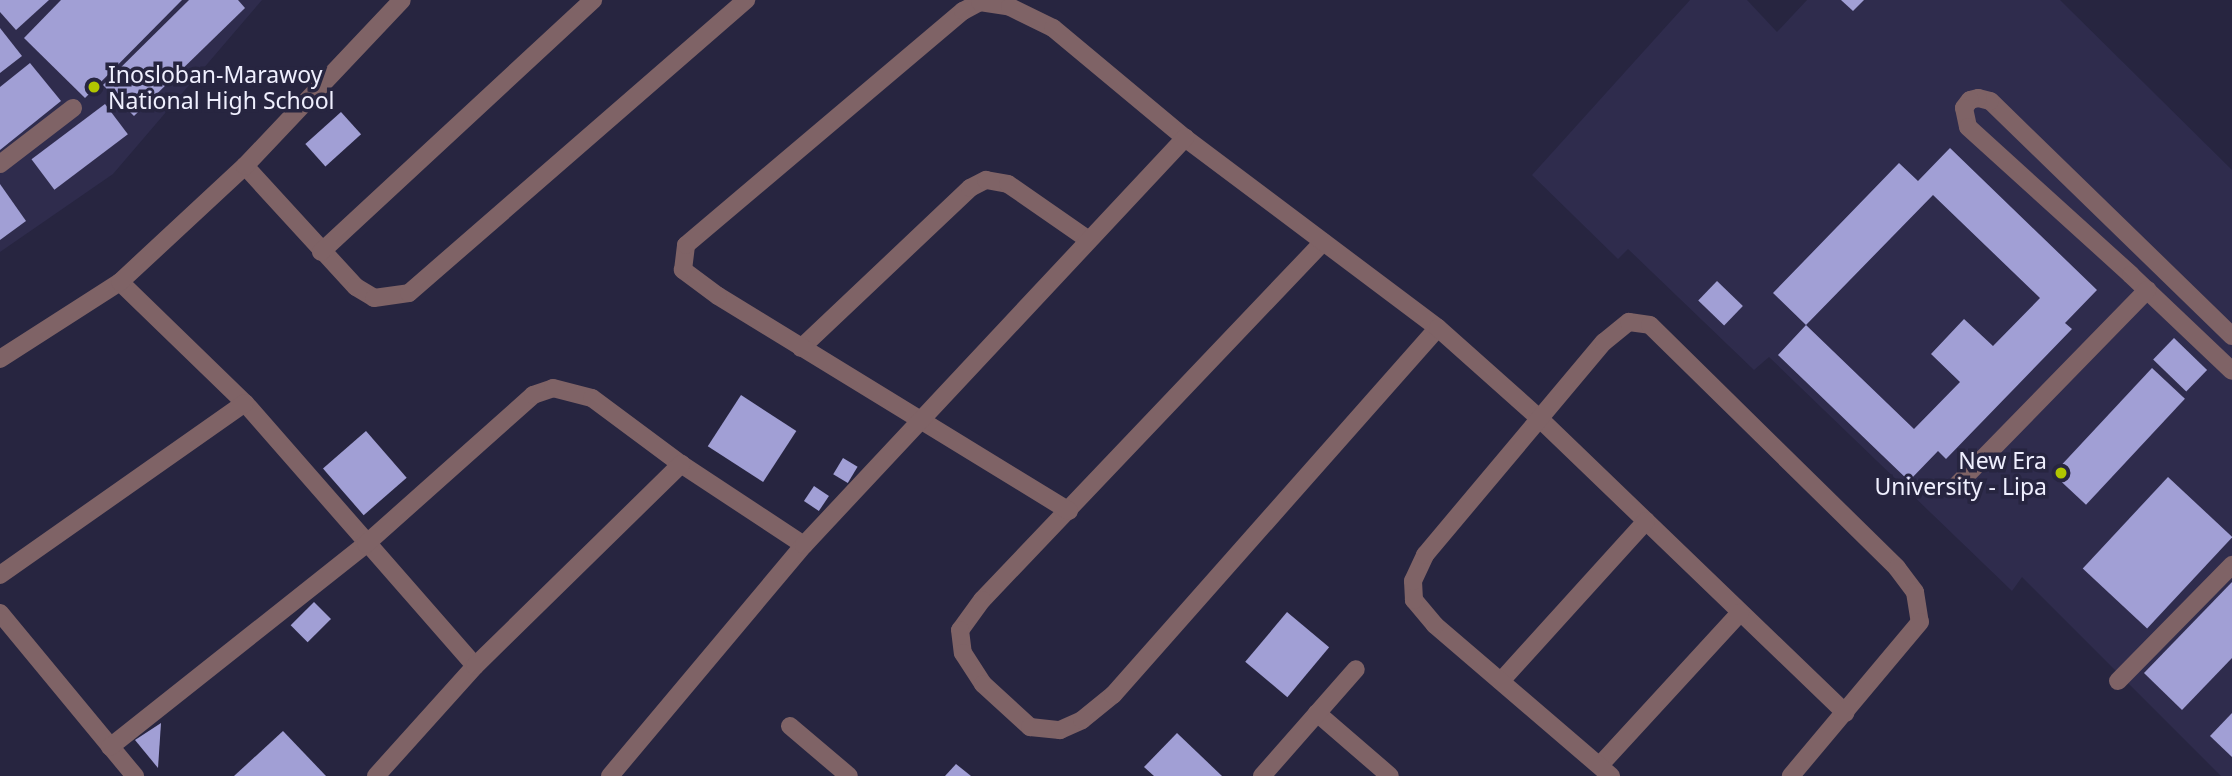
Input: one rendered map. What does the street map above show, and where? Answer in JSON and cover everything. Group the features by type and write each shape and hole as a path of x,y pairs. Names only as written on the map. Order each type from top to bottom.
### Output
{"street":[{"path":"0,359 120,282 245,166 402,0"},
{"path":"321,252 593,0"},
{"path":"245,166 356,288 374,298 409,293 746,0"},
{"path":"1069,511 801,348 718,296 683,270 686,245 962,11 980,2 1010,7 1053,28 1185,138 1438,328 1540,419 1844,713"},
{"path":"2232,336 1990,102 1978,97 1964,108 1968,127 2147,289 2232,371"},
{"path":"0,164 73,108"},
{"path":"610,776 804,545 1185,138"},
{"path":"801,348 970,188 986,180 1009,184 1089,240"},
{"path":"1324,242 982,600 960,630 963,653 984,684 1030,727 1060,730 1082,720 1113,695 1438,328"},
{"path":"2131,275 2147,255"},
{"path":"120,282 245,403 475,666"},
{"path":"1954,488 2147,289"},
{"path":"1740,613 1605,771 1435,625 1414,600 1413,581 1425,555 1604,342 1629,322 1650,325 1897,568 1915,592 1920,622 1791,776"},
{"path":"110,747 366,544 533,395 553,388 592,398 681,464 804,545"},
{"path":"0,575 245,403"},
{"path":"376,776 475,666 681,464"},
{"path":"1500,681 1646,521"},
{"path":"2118,681 2232,565"},
{"path":"0,613 135,776"},
{"path":"1262,776 1356,668"},
{"path":"1317,713 1390,776"},
{"path":"790,726 843,775"}],"shaded area":[{"name":"Inosloban-Marawoy National High School","path":"0,0 262,0 113,174 0,252"},
{"name":"New Era University - Lipa","path":"1690,0 1747,0 1777,32 1807,0 2060,0 2232,170 2232,776 2221,776 2022,577 2012,591 1769,357 1754,370 1628,249 1618,259 1532,175"}],"building":[{"path":"0,0 49,0 16,30 0,12"},
{"path":"61,0 182,0 85,98 24,38"},
{"path":"189,0 238,0 245,8 134,116 103,85"},
{"path":"1841,0 1864,0 1853,11"},
{"path":"0,28 22,56 0,73"},
{"path":"30,63 61,101 0,150 0,87"},
{"path":"105,104 128,134 54,190 32,159"},
{"path":"341,112 361,134 325,166 305,144"},
{"path":"1950,148 2097,290 2065,323 2072,329 1946,459 1938,451 1909,481 1778,355 1806,325 1773,293 1899,163 1918,181","holes":["1933,195 2040,298 1993,346 1964,319 1931,354 1960,382 1914,429 1806,325"]},
{"path":"0,184 26,221 0,240"},
{"path":"1717,281 1743,306 1724,325 1698,300"},
{"path":"2174,338 2207,370 2186,392 2153,360"},
{"path":"2152,368 2185,399 2086,505 2053,474"},
{"path":"741,395 796,431 763,482 708,446"},
{"path":"366,431 407,478 364,515 323,468"},
{"path":"843,458 858,467 848,483 833,474"},
{"path":"2168,477 2232,537 2147,628 2083,568"},
{"path":"814,486 829,496 819,511 804,501"},
{"path":"2232,582 2232,658 2182,710 2144,673"},
{"path":"314,602 331,619 308,642 291,625"},
{"path":"1287,612 1329,647 1287,697 1245,662"},
{"path":"2232,713 2232,757 2210,736"},
{"path":"161,723 158,768 135,740"},
{"path":"283,731 326,776 234,776"},
{"path":"1177,733 1222,776 1154,776 1144,767"},
{"path":"956,764 971,776 945,776"}],"place":[{"name":"Inosloban-Marawoy National High School","path":"94,87"},
{"name":"New Era University - Lipa","path":"2061,473"}]}
